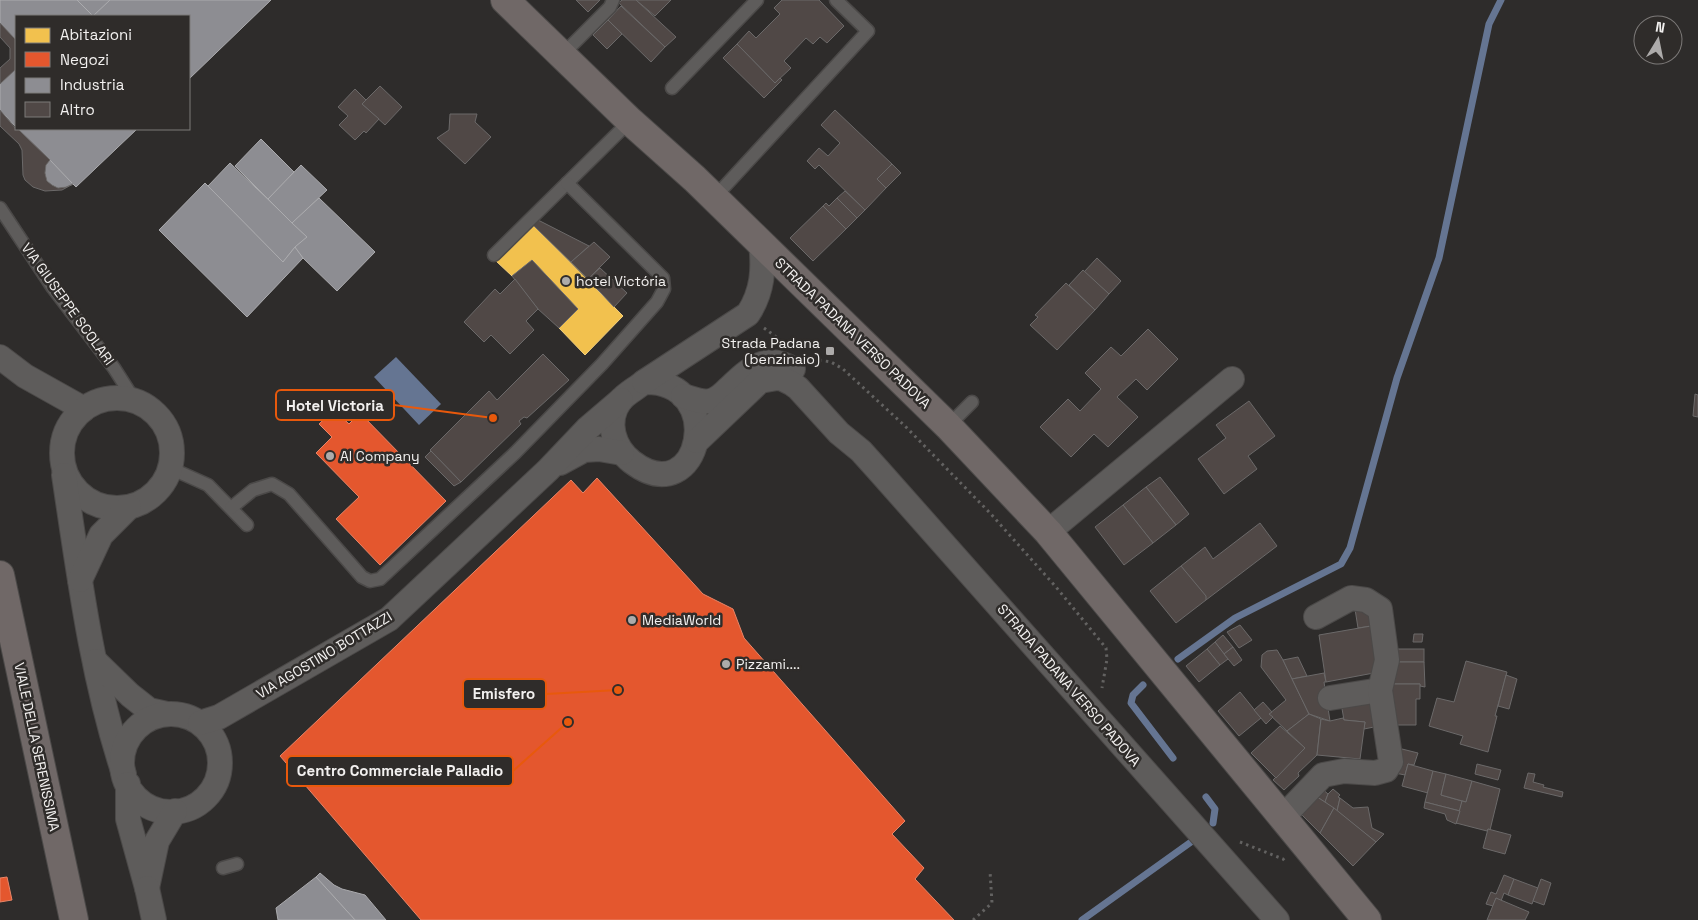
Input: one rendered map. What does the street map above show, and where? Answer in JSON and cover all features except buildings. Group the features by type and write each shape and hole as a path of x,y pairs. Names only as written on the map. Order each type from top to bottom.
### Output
{"main road":[{"name":"STRADA PADANA VERSO PADOVA","path":"505,0 561,56 761,243 948,426 1048,532 1367,920"},
{"name":"VIALE DELLA SERENISSIMA","path":"0,574 74,920"}],"street":[{"name":"STRADA PADANA VERSO PADOVA","path":"644,382 655,382 675,389 690,404 697,423 697,441 693,454 686,465 668,474 648,471 638,467 622,453 616,444 612,427 616,409 621,400 644,382 748,314 762,282 761,243"},
{"path":"0,357 25,376 84,409"},
{"name":"STRADA PADANA VERSO PADOVA","path":"683,396 709,401 722,395 753,367 770,362 786,365 801,374 846,426 861,451"},
{"name":"STRADA PADANA VERSO PADOVA","path":"697,441 756,384 771,378 777,378 783,379 798,388 839,433 861,451 1276,920"},
{"path":"1048,532 1232,379"},
{"name":"VIA GIUSEPPE SCOLARI","path":"63,464 68,478 76,490 87,500 100,506 129,507 143,502 155,493 164,481 170,468 172,447 166,428 153,412 135,401 118,398 100,401 84,409 72,420 65,434 62,449 63,464 80,580 95,662 112,737 126,779 136,796 147,805 161,810 175,811 157,841 147,888"},
{"name":"VIA AGOSTINO BOTTAZZI","path":"200,723 219,717 389,619 548,470 587,429 621,400"},
{"name":"VIA AGOSTINO BOTTAZZI","path":"548,470 584,450 599,449 622,453"},
{"name":"VIA GIUSEPPE SCOLARI","path":"80,580 102,536 129,507"},
{"path":"1283,817 1323,775 1344,771 1375,773 1386,770 1392,762 1380,690 1387,660 1380,609 1366,600 1351,598 1316,616"},
{"path":"95,662 149,710 184,716 200,723 216,743 220,758 219,773 213,788 203,800 190,808 175,811"},
{"path":"1330,698 1380,690"},
{"name":"VIA GIUSEPPE SCOLARI","path":"154,920 128,819 126,779 122,760 125,747 141,724 167,714"}],"lane":[{"path":"561,56 610,7 613,0"},
{"path":"672,88 757,0"},
{"path":"714,198 868,31 836,0"},
{"path":"494,255 630,121"},
{"path":"231,508 253,490 272,484 288,494 362,577 370,581 380,579 400,562 515,453 596,370 657,302 664,289 663,278 567,183"},
{"name":"VIA GIUSEPPE SCOLARI","path":"0,208 53,288 114,368 135,401"},
{"path":"948,426 972,402"},
{"path":"170,468 208,485 247,525"},
{"path":"223,868 236,864"}],"path":[{"path":"758,322 785,344"},
{"path":"807,359 831,362 848,373 905,426 990,513 1056,587 1106,648 1107,659 1102,691"},
{"path":"1232,839 1283,859 1289,867"},
{"path":"973,920 992,903 990,871"}],"water":[{"path":"396,357 441,404 419,425 374,377"}],"waterway":[{"path":"1178,659 1235,618 1341,564 1350,548 1397,378 1439,258 1489,24 1501,0"},
{"path":"1143,685 1133,695 1131,703 1173,758"},
{"path":"1206,797 1215,809 1213,823"},
{"path":"1082,920 1191,842"}],"place":[{"name":"hotel Victória","path":"566,281"},
{"name":"Strada Padana (benzinaio)","path":"830,351"},
{"name":"Hotel Victoria","path":"493,418"},
{"name":"Al Company","path":"330,456"},
{"name":"MediaWorld","path":"632,620"},
{"name":"Pizzami....","path":"726,664"},
{"name":"Emisfero","path":"618,690"},
{"name":"Centro Commerciale Palladio","path":"568,722"}]}
